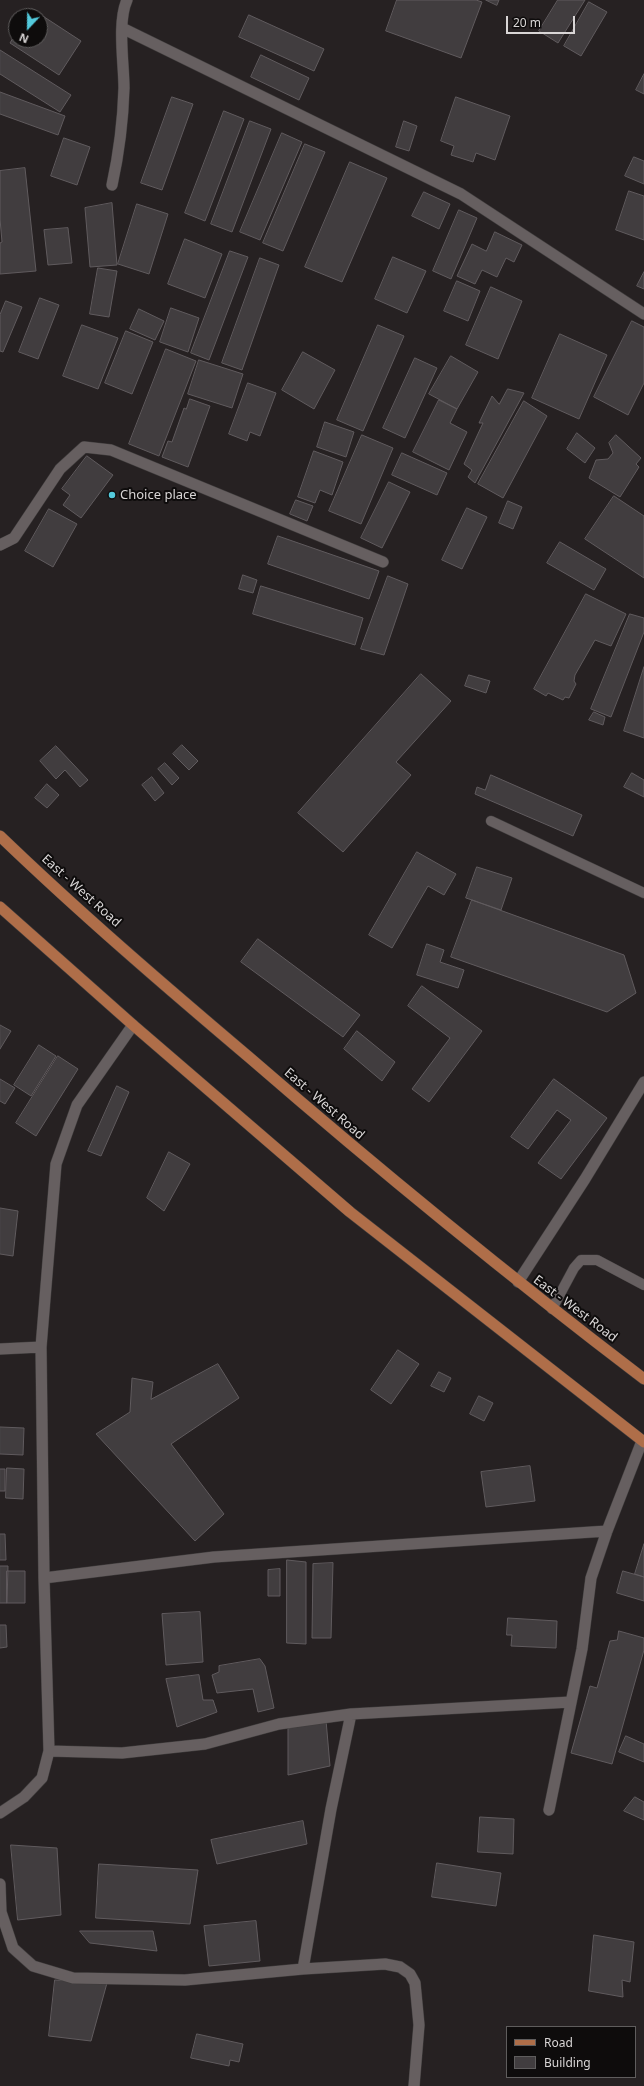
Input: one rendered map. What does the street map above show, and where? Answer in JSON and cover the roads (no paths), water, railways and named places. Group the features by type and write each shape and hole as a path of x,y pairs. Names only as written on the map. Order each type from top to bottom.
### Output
{"main road":[{"name":"East - West Road","path":"0,836 171,991 371,1163 552,1309 644,1379"},
{"path":"0,907 133,1025 350,1212 643,1442"}],"street":[{"path":"112,185 121,142 124,88 122,28 126,1"},
{"path":"122,28 461,194 644,314"},
{"path":"0,545 14,538 60,469 84,447 111,450 383,562"},
{"path":"0,1813 24,1797 42,1778 49,1751 44,1578 41,1347 56,1164 78,1105 133,1025"},
{"path":"518,1282 585,1179 644,1082"},
{"path":"0,1349 41,1347"},
{"path":"549,1810 582,1649 591,1578 606,1531 643,1442"},
{"path":"44,1578 214,1557 606,1531"},
{"path":"49,1751 122,1753 205,1744 279,1724 351,1714 570,1702"},
{"path":"303,1969 331,1809 351,1714"},
{"path":"0,1884 1,1912 13,1948 33,1966 73,1978 185,1980 303,1969 385,1964 400,1967 410,1974 415,1983 419,2025 414,2086"}],"lane":[{"path":"491,821 644,893"},
{"path":"552,1309 574,1268 581,1260 598,1260 644,1285"}],"place":[{"name":"Choice place","path":"112,495"}]}
